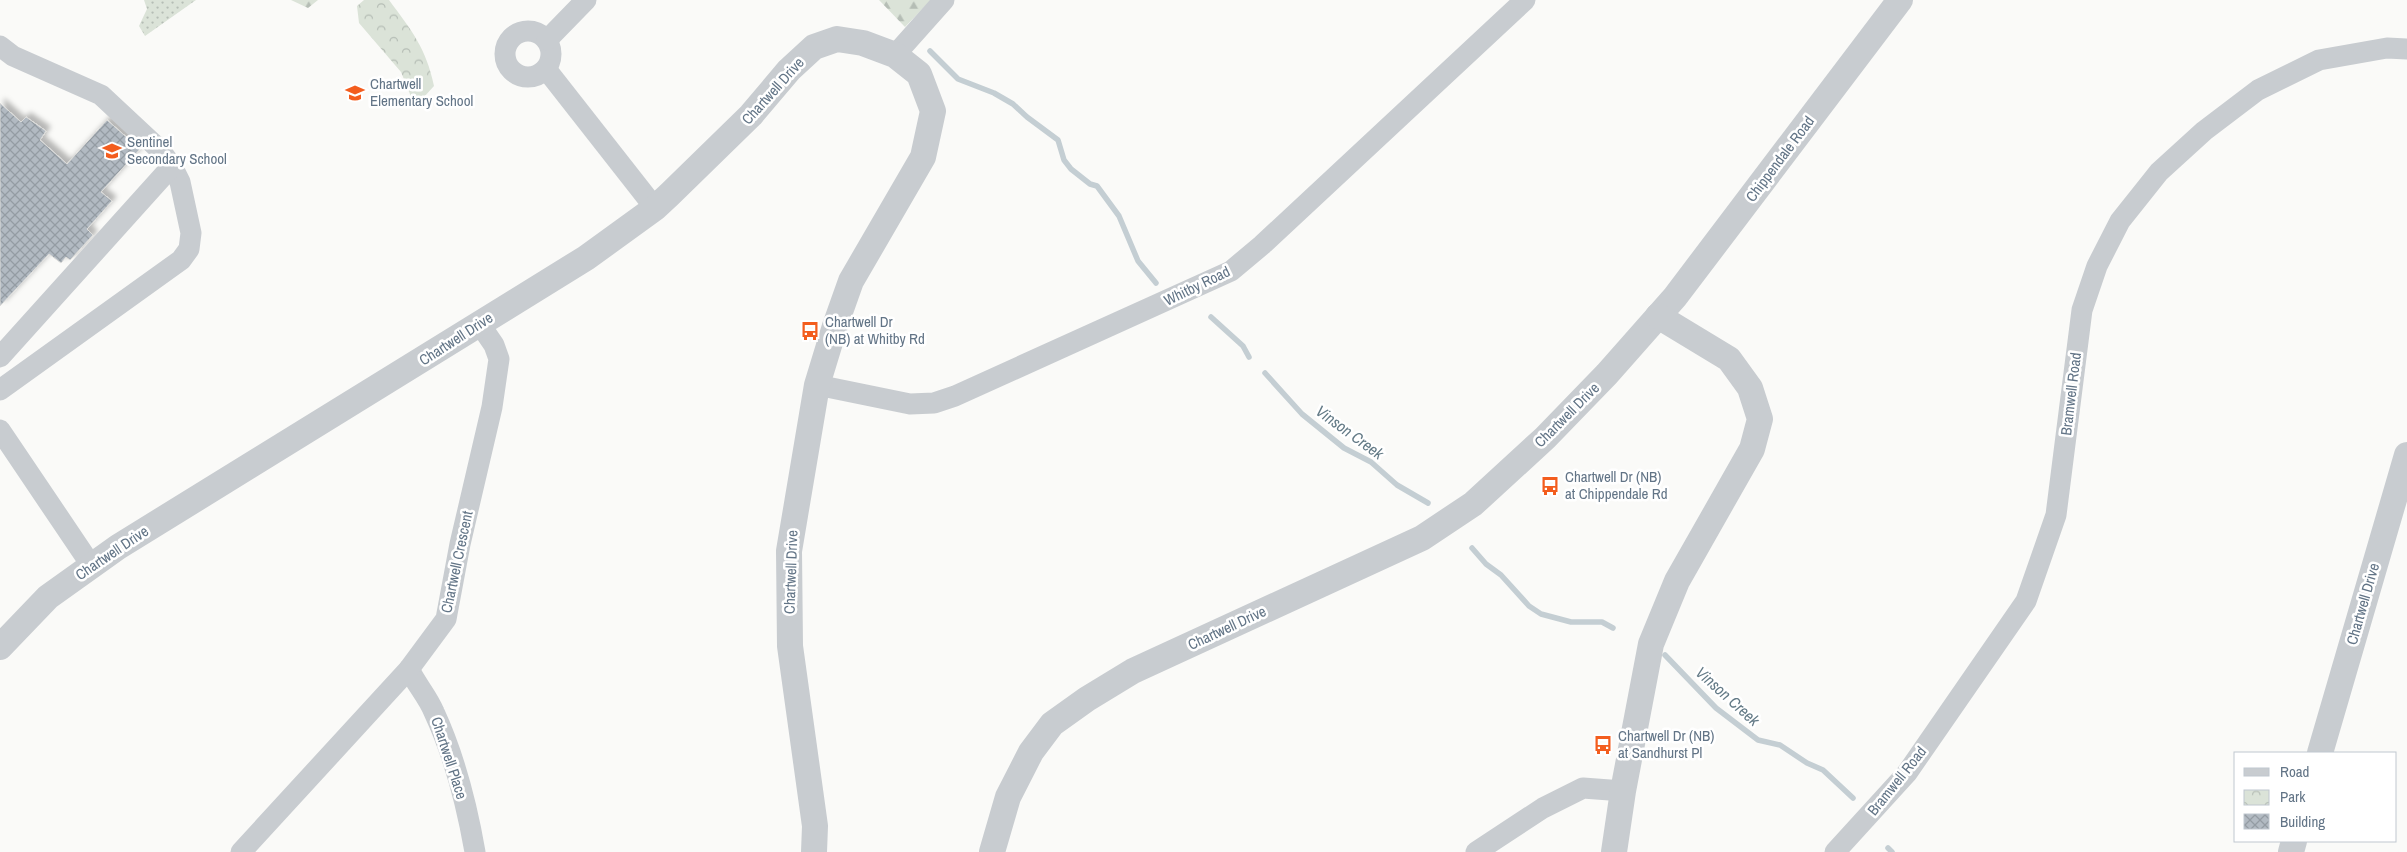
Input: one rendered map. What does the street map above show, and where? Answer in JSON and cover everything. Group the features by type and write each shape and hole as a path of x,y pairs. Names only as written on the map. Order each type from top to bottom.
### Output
{"street":[{"path":"547,40 586,0"},
{"path":"895,55 944,0"},
{"name":"Whitby Road","path":"817,385 910,404 934,403 964,392 1231,271 1262,245 1525,0"},
{"name":"Chippendale Road","path":"1658,316 1682,289 1900,0"},
{"path":"527,30 535,31 547,40 551,55 546,68 533,76 518,75 507,64 506,49 513,36 527,30"},
{"name":"Chartwell Drive","path":"0,647 48,597 91,566 586,258 655,208 730,137 789,70 814,47 837,39 863,43 895,55 919,74 933,111 923,157 851,281 817,385 789,551 790,646 815,826 814,852"},
{"path":"0,46 13,56 101,95 160,150 172,166 180,182 190,234 188,249 181,260 0,390"},
{"name":"Bramwell Road","path":"1835,852 1907,773 2026,601 2056,515 2082,310 2097,266 2120,221 2159,172 2204,131 2258,90 2319,60 2387,48 2407,49"},
{"path":"546,68 655,208"},
{"path":"0,357 172,166"},
{"path":"1614,852 1623,791 1651,644 1677,581 1752,448 1760,419 1750,388 1729,359 1658,316"},
{"name":"Chartwell Drive","path":"992,852 1008,797 1031,752 1052,724 1087,699 1133,671 1422,538 1473,504 1545,438 1607,374 1658,316"},
{"name":"Chartwell Crescent","path":"241,852 409,669 446,619 460,544 492,407 499,359 494,345 479,323"},
{"path":"0,430 91,566"},
{"name":"Chartwell Drive","path":"2320,752 2407,456"},
{"name":"Chartwell Place","path":"409,669 434,711 453,766 471,829 475,852"},
{"path":"1476,852 1543,808 1583,788 1623,791"}],"green space":[{"path":"144,0 196,0 145,36 139,26 147,9"},
{"path":"291,0 318,0 308,8"},
{"path":"364,0 389,0 417,40 427,61 434,86 424,97 412,99 401,72 359,23 357,6"},
{"path":"879,0 931,0 905,27"}],"building":[{"path":"0,103 21,122 26,117 46,131 40,140 67,164 107,120 140,149 101,192 112,201 87,229 93,235 70,260 66,257 61,263 49,254 0,306"}],"waterway":[{"name":"Vinson Creek","path":"930,51 958,79 994,93 1013,104 1058,140 1064,160 1071,169 1090,184 1097,186 1119,216 1138,261 1156,283"},
{"name":"Vinson Creek","path":"1211,317 1243,346 1249,357"},
{"name":"Vinson Creek","path":"1265,373 1302,414 1344,448 1371,462 1397,485 1428,503"},
{"name":"Vinson Creek","path":"1472,548 1486,564 1501,575 1529,606 1541,614 1571,622 1602,622 1613,628"},
{"name":"Vinson Creek","path":"1665,655 1716,708 1758,740 1780,745 1807,763 1823,770 1853,798"},
{"name":"Vinson Creek","path":"1888,848 1892,852"}],"place":[{"name":"Chartwell Elementary School","path":"355,93"},
{"name":"Sentinel Secondary School","path":"112,151"},
{"name":"Chartwell Dr (NB) at Whitby Rd","path":"810,331"},
{"name":"Chartwell Dr (NB) at Chippendale Rd","path":"1550,486"},
{"name":"Chartwell Dr (NB) at Sandhurst Pl","path":"1603,745"}]}
